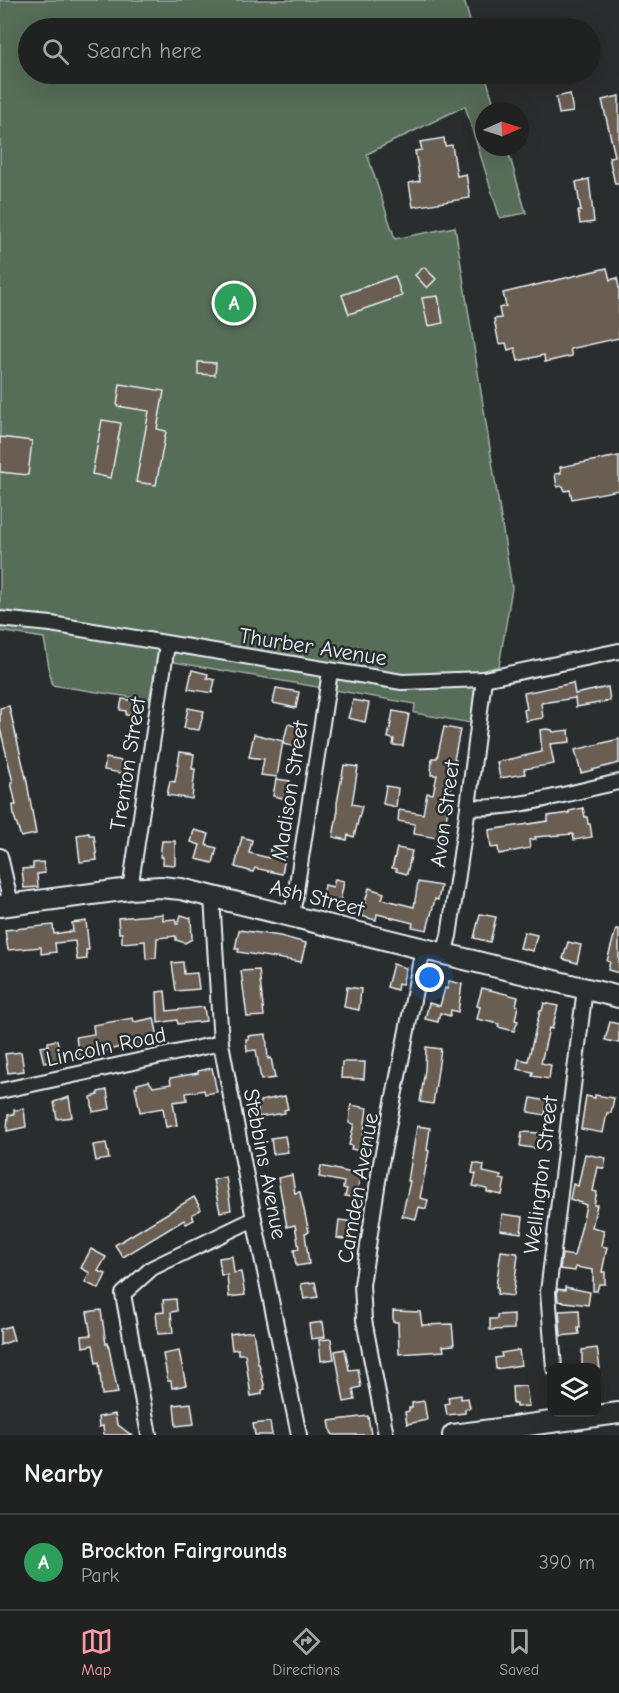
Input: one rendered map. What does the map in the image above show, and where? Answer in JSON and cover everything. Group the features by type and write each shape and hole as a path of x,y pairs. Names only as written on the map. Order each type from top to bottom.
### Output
{"street":[{"name":"Thurber Avenue","path":"0,619 51,624 330,672 402,682 484,679 619,651"},
{"name":"Trenton Street","path":"130,889 167,645"},
{"name":"Madison Street","path":"292,916 330,672"},
{"name":"Avon Street","path":"444,954 449,936 468,807 484,679"},
{"path":"468,807 483,808 520,803 619,782"},
{"path":"0,856 5,905"},
{"name":"Ash Street","path":"5,905 130,889 160,887 181,890 619,997"},
{"name":"Stebbins Avenue","path":"212,897 221,1043 254,1219 299,1435"},
{"name":"Camden Avenue","path":"386,1435 363,1320 362,1285 380,1168 423,949"},
{"name":"Wellington Street","path":"554,1363 548,1292 585,988"},
{"name":"Lincoln Road","path":"0,1091 221,1043"},
{"path":"149,1435 123,1294 152,1268 254,1219"},
{"path":"601,1414 619,1413"},
{"path":"459,1434 561,1417"}],"green space":[{"path":"0,0 464,0 469,18 18,18 18,84 488,84 493,102 475,102 475,138 465,106 367,154 395,239 455,227 512,588 499,666 480,671 471,723 414,713 415,704 157,659 149,700 52,685 44,638 0,631"},
{"path":"481,156 510,156 526,213 500,218"}],"building":[{"path":"570,94 573,112 559,114 556,97"},
{"path":"619,96 619,184 615,184 609,157 615,156 602,100"},
{"path":"444,138 445,146 452,145 457,176 466,174 470,198 413,207 409,183 420,181 415,151 422,150 420,142"},
{"path":"589,179 594,222 580,224 578,211 581,211 576,182"},
{"path":"424,267 436,279 427,288 415,275"},
{"path":"607,268 610,280 617,278 619,287 619,338 570,349 572,356 545,362 544,355 518,361 515,348 508,350 506,343 499,344 494,319 501,318 499,308 506,306 503,293"},
{"path":"395,276 402,296 349,314 342,295"},
{"path":"438,296 443,323 428,326 422,298"},
{"path":"198,362 216,363 215,375 198,374"},
{"path":"120,384 164,391 157,429 166,431 156,485 136,482 149,411 117,406"},
{"path":"102,420 121,423 111,478 92,474"},
{"path":"0,437 32,441 28,475 0,472"},
{"path":"619,456 619,490 572,499 570,490 565,491 563,486 557,487 555,474 561,473 560,467"},
{"path":"192,670 208,674 207,678 215,680 212,693 188,689"},
{"path":"573,683 575,694 608,687 610,701 576,707 575,698 541,703 543,718 526,721 524,710 527,709 524,693"},
{"path":"276,688 299,692 296,708 273,703"},
{"path":"122,699 137,701 135,716 126,715 126,711 120,710"},
{"path":"353,700 369,703 365,722 348,718"},
{"path":"9,706 27,782 36,834 21,837 14,816 13,805 16,805 11,782 13,782 0,728 0,708"},
{"path":"188,708 204,711 199,730 184,728"},
{"path":"393,711 409,714 403,746 393,745 394,739 388,738"},
{"path":"288,724 302,727 297,747 283,744"},
{"path":"444,727 460,730 454,760 456,760 455,777 453,777 443,839 414,834 415,824 398,821 399,810 423,814 427,793 433,794 437,775 431,775 432,758 437,758"},
{"path":"547,729 553,732 569,730 570,742 550,744 554,764 524,769 525,774 500,778 497,762 542,752 540,730"},
{"path":"254,734 283,741 277,777 261,775 264,759 249,757"},
{"path":"619,739 619,763 581,773 575,750"},
{"path":"180,752 194,754 192,799 167,795 170,781 175,782"},
{"path":"106,758 128,762 126,774 104,770"},
{"path":"344,765 358,767 352,804 362,806 354,837 348,835 347,840 333,837"},
{"path":"276,779 290,781 287,799 273,796"},
{"path":"386,786 398,788 396,807 383,804"},
{"path":"583,808 588,824 590,824 592,837 574,840 573,834 535,837 536,839 529,840 530,848 499,854 498,847 491,848 489,830 548,821 548,816"},
{"path":"194,830 209,834 206,845 217,848 213,863 196,859 200,845 191,842"},
{"path":"89,833 89,835 94,835 97,860 80,862 77,835"},
{"path":"242,837 252,840 249,853 269,858 270,849 286,852 282,874 255,868 253,872 235,867"},
{"path":"162,841 175,841 175,865 163,864 163,857 160,857"},
{"path":"397,848 412,851 407,874 392,868"},
{"path":"43,862 45,873 37,874 38,887 24,888 22,869 33,868 33,863"},
{"path":"335,879 344,881 340,902 322,898 325,885 333,887"},
{"path":"418,882 441,886 427,930 412,927 413,923 377,914 376,920 361,916 369,888 384,893 382,899 414,907"},
{"path":"163,914 163,920 176,919 176,924 181,915 191,918 192,939 185,943 176,940 176,936 157,938 156,958 146,959 145,941 122,943 118,918"},
{"path":"480,914 496,917 490,942 474,938"},
{"path":"86,921 89,950 86,950 87,959 77,960 75,941 55,943 56,952 41,954 41,947 8,950 5,930 53,925 54,934 73,931 72,923"},
{"path":"616,929 619,929 619,973 608,970 610,962 607,961"},
{"path":"239,930 280,936 306,943 301,962 238,952 239,949 235,949"},
{"path":"524,932 537,935 533,951 520,948"},
{"path":"568,942 581,945 577,963 563,959"},
{"path":"183,962 184,974 197,973 199,989 176,991 172,963"},
{"path":"393,964 406,968 402,985 398,984 397,990 387,987"},
{"path":"259,970 264,1016 247,1017 241,971"},
{"path":"449,981 462,984 458,1012 451,1010 450,1016 440,1013 438,1022 425,1019 429,1003 440,1006"},
{"path":"347,987 361,989 359,1010 344,1007"},
{"path":"482,988 518,997 515,1020 518,1021 514,1031 498,1027 499,1024 477,1019 480,1007 477,1006"},
{"path":"165,991 167,1011 204,1007 206,1021 178,1024 177,1020 158,1023 157,992"},
{"path":"544,1003 558,1006 552,1029 549,1028 541,1063 551,1065 549,1079 532,1076 533,1072 517,1069 519,1059 528,1061"},
{"path":"133,1018 134,1022 154,1018 159,1042 120,1047 79,1058 76,1037 94,1034 93,1025"},
{"path":"610,1022 619,1024 619,1043 605,1040"},
{"path":"266,1034 268,1059 271,1058 275,1078 261,1080 256,1050 247,1051 246,1039 249,1039 248,1036"},
{"path":"57,1040 61,1059 44,1063 40,1047 48,1046 48,1042"},
{"path":"426,1047 441,1049 433,1104 420,1102"},
{"path":"21,1052 24,1071 8,1073 5,1054"},
{"path":"342,1062 365,1062 364,1079 341,1078"},
{"path":"212,1068 217,1092 205,1094 204,1090 186,1093 187,1100 173,1102 177,1125 166,1127 163,1108 140,1112 135,1087 137,1084 149,1081 153,1087 171,1084 170,1078"},
{"path":"107,1090 110,1109 93,1112 91,1097"},
{"path":"595,1095 614,1098 611,1113 607,1113 603,1133 581,1129 586,1096 595,1098"},
{"path":"285,1096 288,1109 284,1110 285,1113 259,1117 257,1104 261,1103 260,1101"},
{"path":"69,1097 72,1117 57,1119 54,1102"},
{"path":"531,1098 547,1101 545,1115 528,1112"},
{"path":"351,1105 367,1108 363,1138 370,1139 366,1152 351,1149 352,1146 349,1145 354,1124 349,1123"},
{"path":"24,1109 26,1127 7,1131 8,1115 14,1114 14,1110"},
{"path":"417,1126 430,1128 427,1150 429,1151 420,1198 428,1200 426,1209 419,1207 416,1219 402,1216 410,1181 408,1181"},
{"path":"522,1132 539,1133 538,1136 541,1136 539,1149 520,1146"},
{"path":"285,1136 288,1152 273,1154 271,1138"},
{"path":"106,1143 109,1159 96,1161 93,1145"},
{"path":"585,1154 606,1158 604,1169 598,1167 593,1191 597,1192 594,1205 597,1205 592,1227 604,1230 601,1246 607,1247 602,1272 605,1272 605,1284 599,1284 597,1291 593,1291 593,1270 576,1267 575,1271 560,1269 562,1254 574,1256 582,1225 586,1205 570,1199 573,1184 578,1186"},
{"path":"474,1163 484,1165 483,1172 501,1176 500,1179 505,1180 502,1195 473,1186 476,1174 472,1173"},
{"path":"321,1166 361,1175 355,1198 345,1196 347,1189 343,1188 344,1182 319,1177"},
{"path":"292,1175 295,1193 300,1192 309,1232 305,1233 309,1264 296,1266 294,1250 299,1249 295,1225 287,1227 278,1178"},
{"path":"226,1177 231,1210 220,1212 213,1180"},
{"path":"194,1197 201,1209 192,1215 194,1220 186,1224 184,1220 123,1257 115,1245"},
{"path":"502,1214 523,1217 521,1233 500,1230"},
{"path":"339,1220 354,1222 351,1240 337,1238"},
{"path":"91,1249 106,1257 98,1271 106,1274 99,1289 85,1282 90,1273 81,1268"},
{"path":"501,1251 518,1255 513,1296 497,1294"},
{"path":"232,1256 234,1273 241,1272 245,1295 229,1297 227,1275 221,1275 219,1258"},
{"path":"315,1282 318,1297 304,1299 301,1284"},
{"path":"565,1287 590,1292 588,1305 558,1301 557,1289 565,1290"},
{"path":"176,1299 177,1311 171,1312 173,1333 158,1334 156,1313 164,1312 163,1300"},
{"path":"101,1310 106,1344 108,1343 118,1393 102,1395 99,1362 96,1363 93,1345 83,1347 82,1336 91,1335 87,1312"},
{"path":"579,1310 579,1334 561,1336 559,1311"},
{"path":"393,1311 420,1312 422,1325 452,1324 454,1345 443,1346 444,1351 399,1354 398,1322 393,1322"},
{"path":"514,1314 514,1329 490,1330 490,1319 497,1319 497,1315"},
{"path":"323,1322 325,1337 311,1339 309,1324"},
{"path":"10,1326 14,1340 0,1345 0,1329"},
{"path":"253,1331 265,1389 262,1390 262,1394 251,1396 245,1354 238,1354 238,1349 232,1350 230,1334"},
{"path":"331,1339 334,1359 321,1361 319,1340"},
{"path":"597,1348 599,1363 582,1363 582,1350"},
{"path":"345,1349 349,1370 358,1369 361,1387 353,1389 355,1400 344,1402 335,1351"},
{"path":"519,1350 521,1365 496,1369 495,1358 502,1357 501,1353"},
{"path":"179,1351 186,1385 172,1388 171,1381 168,1381 163,1354"},
{"path":"526,1386 529,1406 516,1407 516,1404 513,1404 512,1387"},
{"path":"461,1395 461,1399 468,1398 470,1408 465,1409 465,1413 447,1415 445,1404 449,1403 448,1397"},
{"path":"424,1401 427,1420 407,1424 405,1412 412,1408 412,1403"},
{"path":"191,1403 194,1424 176,1426 174,1405"},
{"path":"115,1414 117,1424 131,1435 104,1435 103,1426 99,1427 98,1417"},
{"path":"368,1416 371,1435 333,1435 331,1432 329,1421"},
{"path":"270,1422 272,1435 255,1435 253,1424"}],"place":[{"name":"Brockton Fairgrounds","path":"234,303"}]}
